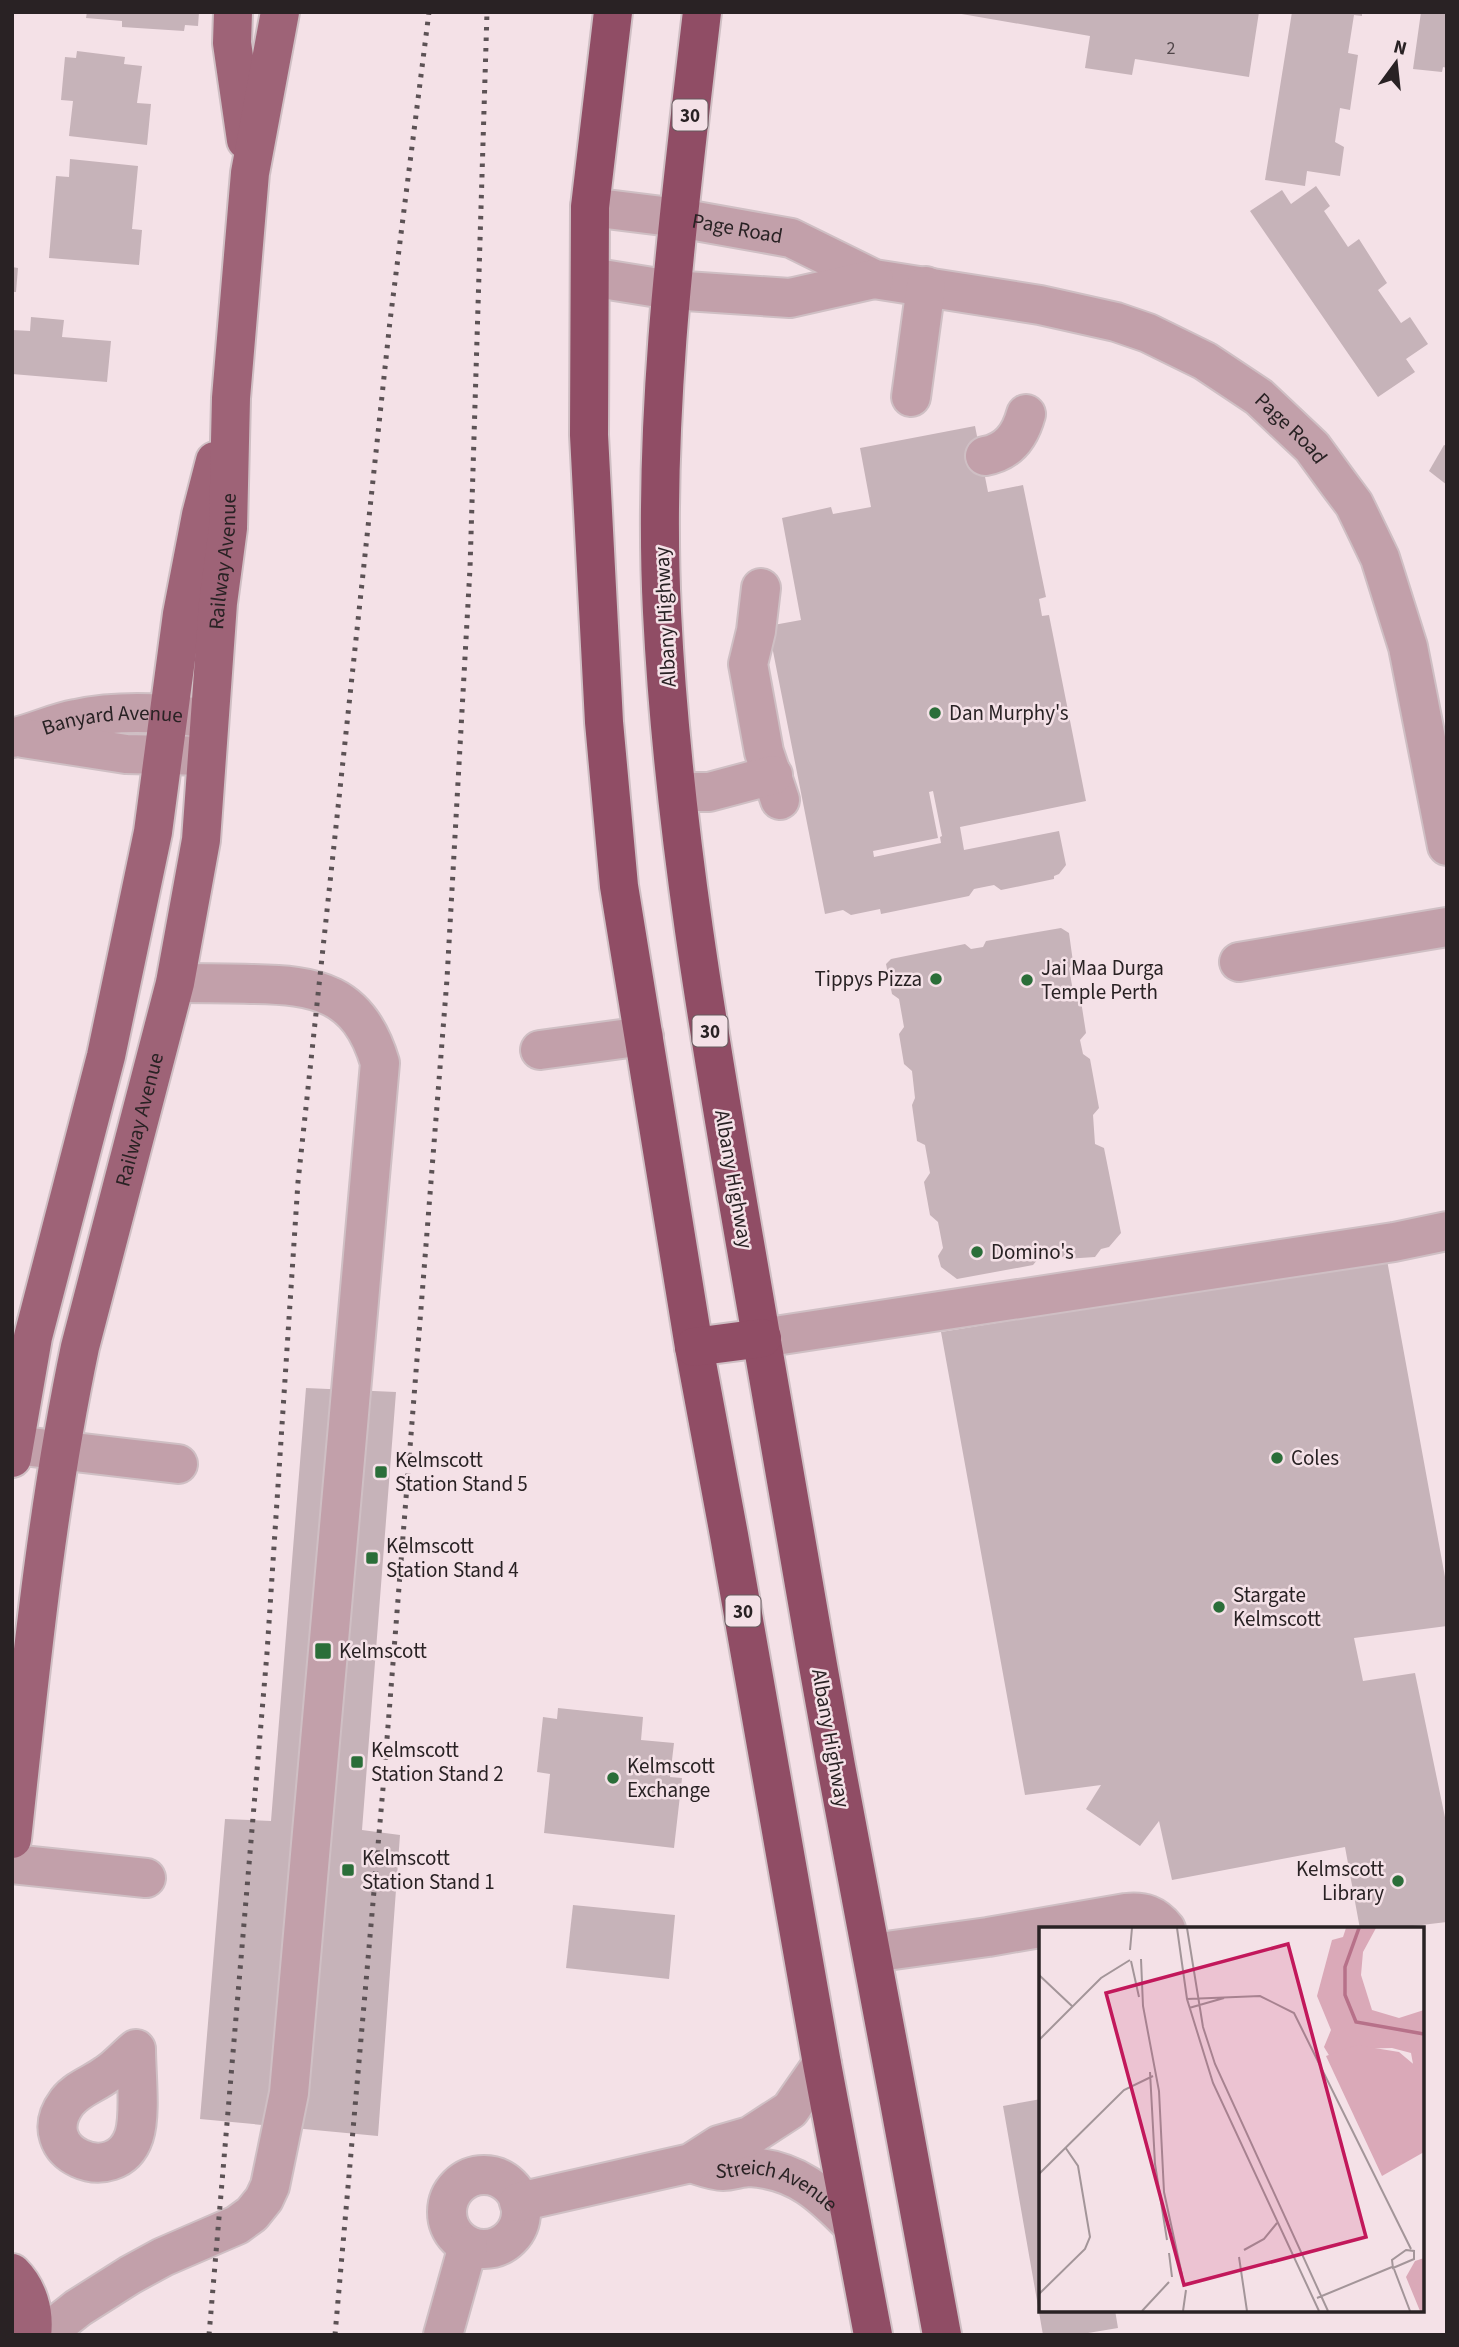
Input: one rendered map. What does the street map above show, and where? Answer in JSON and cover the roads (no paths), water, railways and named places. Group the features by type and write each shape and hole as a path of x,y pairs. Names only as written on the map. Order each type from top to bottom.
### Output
{"highway":[{"name":"30","path":"613,12 590,207 589,435 604,722 619,886 694,1347 873,2335"},
{"name":"Albany Highway","path":"702,12 671,290 660,452 662,583 677,792 719,1096 833,1751 942,2335"},
{"path":"694,1347 762,1338"}],"main road":[{"name":"Railway Avenue","path":"233,12 232,43 250,173"},
{"name":"Railway Avenue","path":"12,1839 37,1610 69,1400 80,1347 175,983 201,840 218,603 228,528 231,398 250,173 280,12"},
{"name":"Railway Avenue","path":"13,1451 33,1338 106,1056 153,832 182,614 201,515 231,398"},
{"path":"75,1179 90,1151 111,1093 139,996 145,985 157,981 175,983"},
{"path":"12,2273 27,2294 32,2311 32,2335"}],"street":[{"name":"Page Road","path":"590,207 679,218 791,238 874,279 1087,314 1148,333 1205,361 1259,397 1312,447 1354,505 1380,558 1391,588 1415,681 1447,846"},
{"name":"Page Road","path":"590,277 671,290 790,298 874,279"},
{"path":"911,397 926,286"},
{"path":"985,456 1004,450 1023,428 1026,414"},
{"path":"677,792 777,788 764,752 748,664 756,631 761,588"},
{"name":"Banyard Avenue","path":"15,737 76,719 124,712 169,713 209,718"},
{"name":"Banyard Avenue","path":"15,737 89,750 163,756 206,756"},
{"path":"1239,961 1447,926"},
{"path":"44,2335 78,2308 130,2275 163,2257 237,2225 253,2214 270,2186 289,2092 380,1063 366,1028 337,999 318,990 288,984 175,983"},
{"path":"540,1051 644,1036"},
{"path":"762,1338 1382,1244 1447,1231"},
{"path":"13,1451 63,1449 178,1464"},
{"path":"12,1864 146,1878"},
{"path":"1047,1927 1126,1913 1148,1913 1165,1927"},
{"path":"872,1953 1039,1928"},
{"name":"Streich Avenue","path":"519,2202 691,2163 719,2145 750,2136 783,2116 822,2064"},
{"name":"Streich Avenue","path":"691,2163 721,2171 747,2167 786,2174 807,2183 852,2225"},
{"path":"486,2174 499,2178 510,2185 519,2202 522,2208 515,2233 494,2248 468,2246 457,2239 449,2228 447,2202 452,2190 473,2175 486,2174"},
{"path":"443,2335 468,2246"}],"railway":[{"path":"209,2335 267,1653 298,1182 390,321 429,12"},
{"path":"335,2335 384,1777 447,979 470,568 487,12"}],"place":[{"name":"Dan Murphy's","path":"935,713"},
{"name":"Tippys Pizza","path":"936,979"},
{"name":"Jai Maa Durga Temple Perth","path":"1027,980"},
{"name":"Domino's","path":"977,1252"},
{"name":"Coles","path":"1277,1458"},
{"name":"Kelmscott Station Stand 5","path":"381,1472"},
{"name":"Kelmscott Station Stand 4","path":"372,1558"},
{"name":"Stargate Kelmscott","path":"1219,1607"},
{"name":"Kelmscott","path":"323,1651"},
{"name":"Kelmscott Station Stand 2","path":"357,1762"},
{"name":"Kelmscott Exchange","path":"613,1778"},
{"name":"Kelmscott Station Stand 1","path":"348,1870"},
{"name":"Kelmscott Library","path":"1398,1881"}]}
